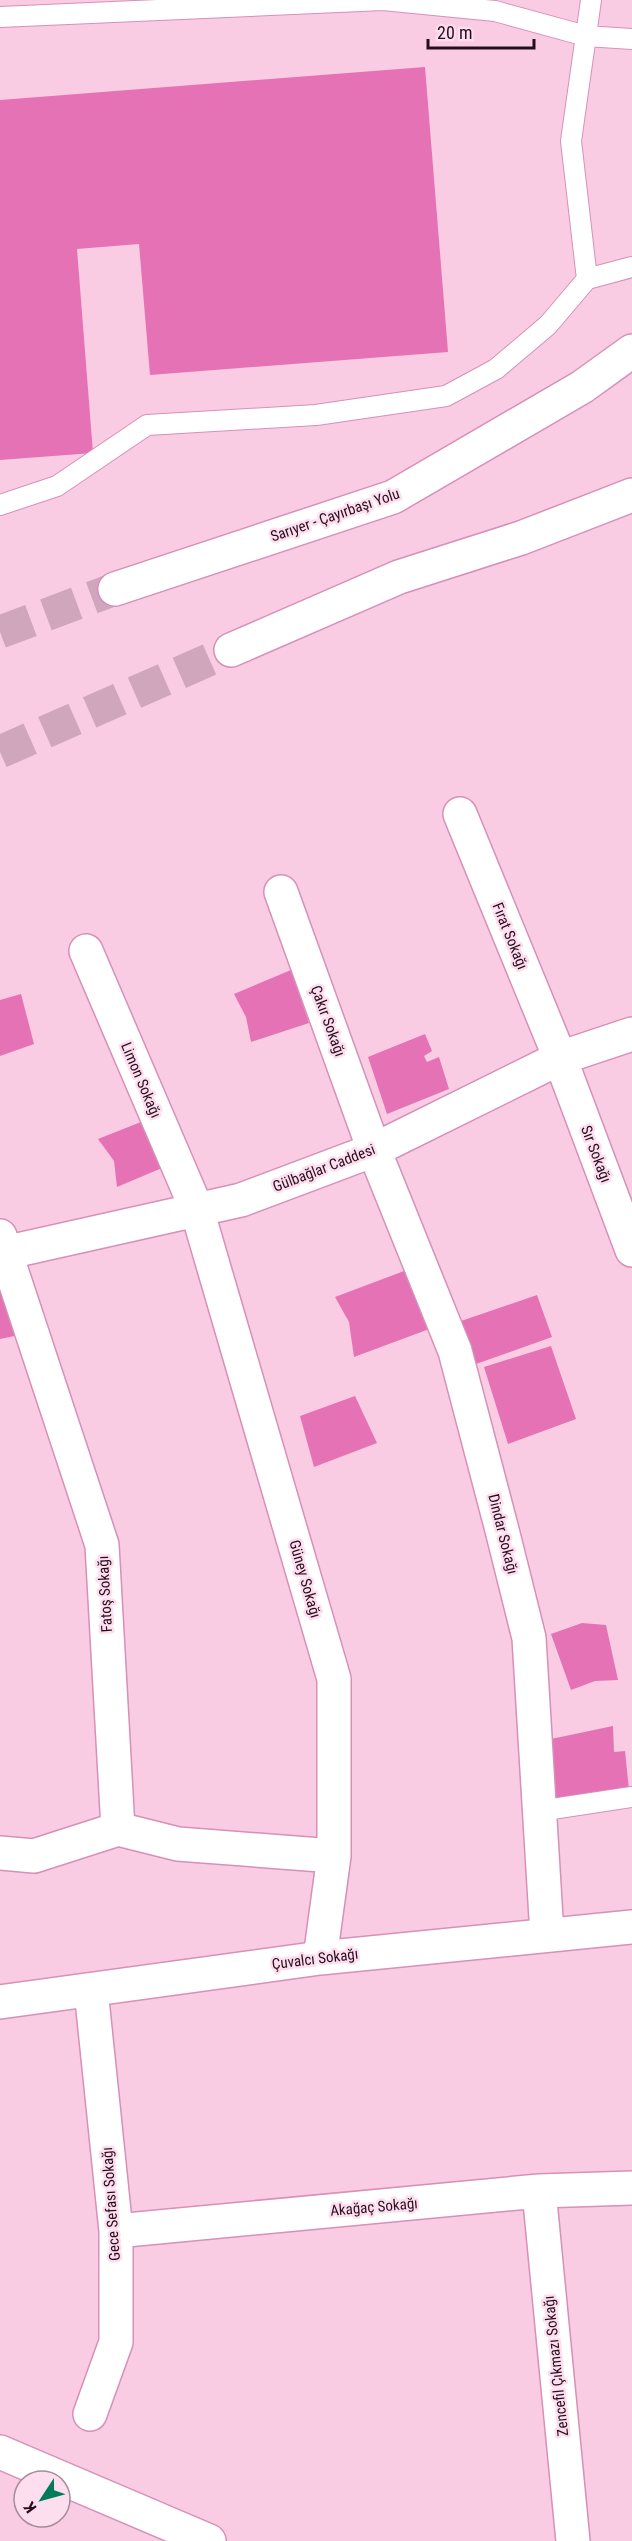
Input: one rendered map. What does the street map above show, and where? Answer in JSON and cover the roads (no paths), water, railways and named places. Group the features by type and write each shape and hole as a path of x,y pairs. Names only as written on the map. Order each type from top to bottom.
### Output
{"street":[{"name":"Sarıyer - Çayırbaşı Yolu","path":"115,589 393,497 582,387 632,351"},
{"path":"231,650 399,577 521,538 632,495"},
{"name":"Fırat Sokağı","path":"460,814 560,1058"},
{"name":"Çakır Sokağı","path":"281,892 374,1150"},
{"name":"Limon Sokağı","path":"86,951 197,1210"},
{"name":"Gülbağlar Caddesi","path":"2,1247 241,1200 374,1150 560,1058 632,1034"},
{"name":"Sır Sokağı","path":"560,1058 632,1250"},
{"name":"Dindar Sokağı","path":"374,1150 455,1351 529,1638 547,1935"},
{"name":"Güney Sokağı","path":"197,1210 334,1679 334,1856 320,1958"},
{"name":"Fatoş Sokağı","path":"2,1247 102,1545 118,1829"},
{"path":"0,1852 34,1856 118,1829 177,1844 334,1856"},
{"name":"Çuvalcı Sokağı","path":"0,2002 320,1958 632,1927"},
{"name":"Gece Sefası Sokağı","path":"90,2414 116,2342 116,2231 91,1990"},
{"name":"Akağaç Sokağı","path":"116,2231 538,2192 632,2188"},
{"name":"Zencefil Çıkmazı Sokağı","path":"538,2192 573,2541"},
{"path":"0,2452 209,2541"}],"lane":[{"path":"0,18 383,0 495,11 586,36 632,39"},
{"path":"587,279 571,141 591,0"},
{"path":"0,505 57,486 147,425 316,415 446,396 496,369 548,325 587,279 632,267"},
{"path":"539,1811 632,1797"}],"tunnel":[{"path":"0,632 115,589"},
{"path":"0,752 231,650"}]}
